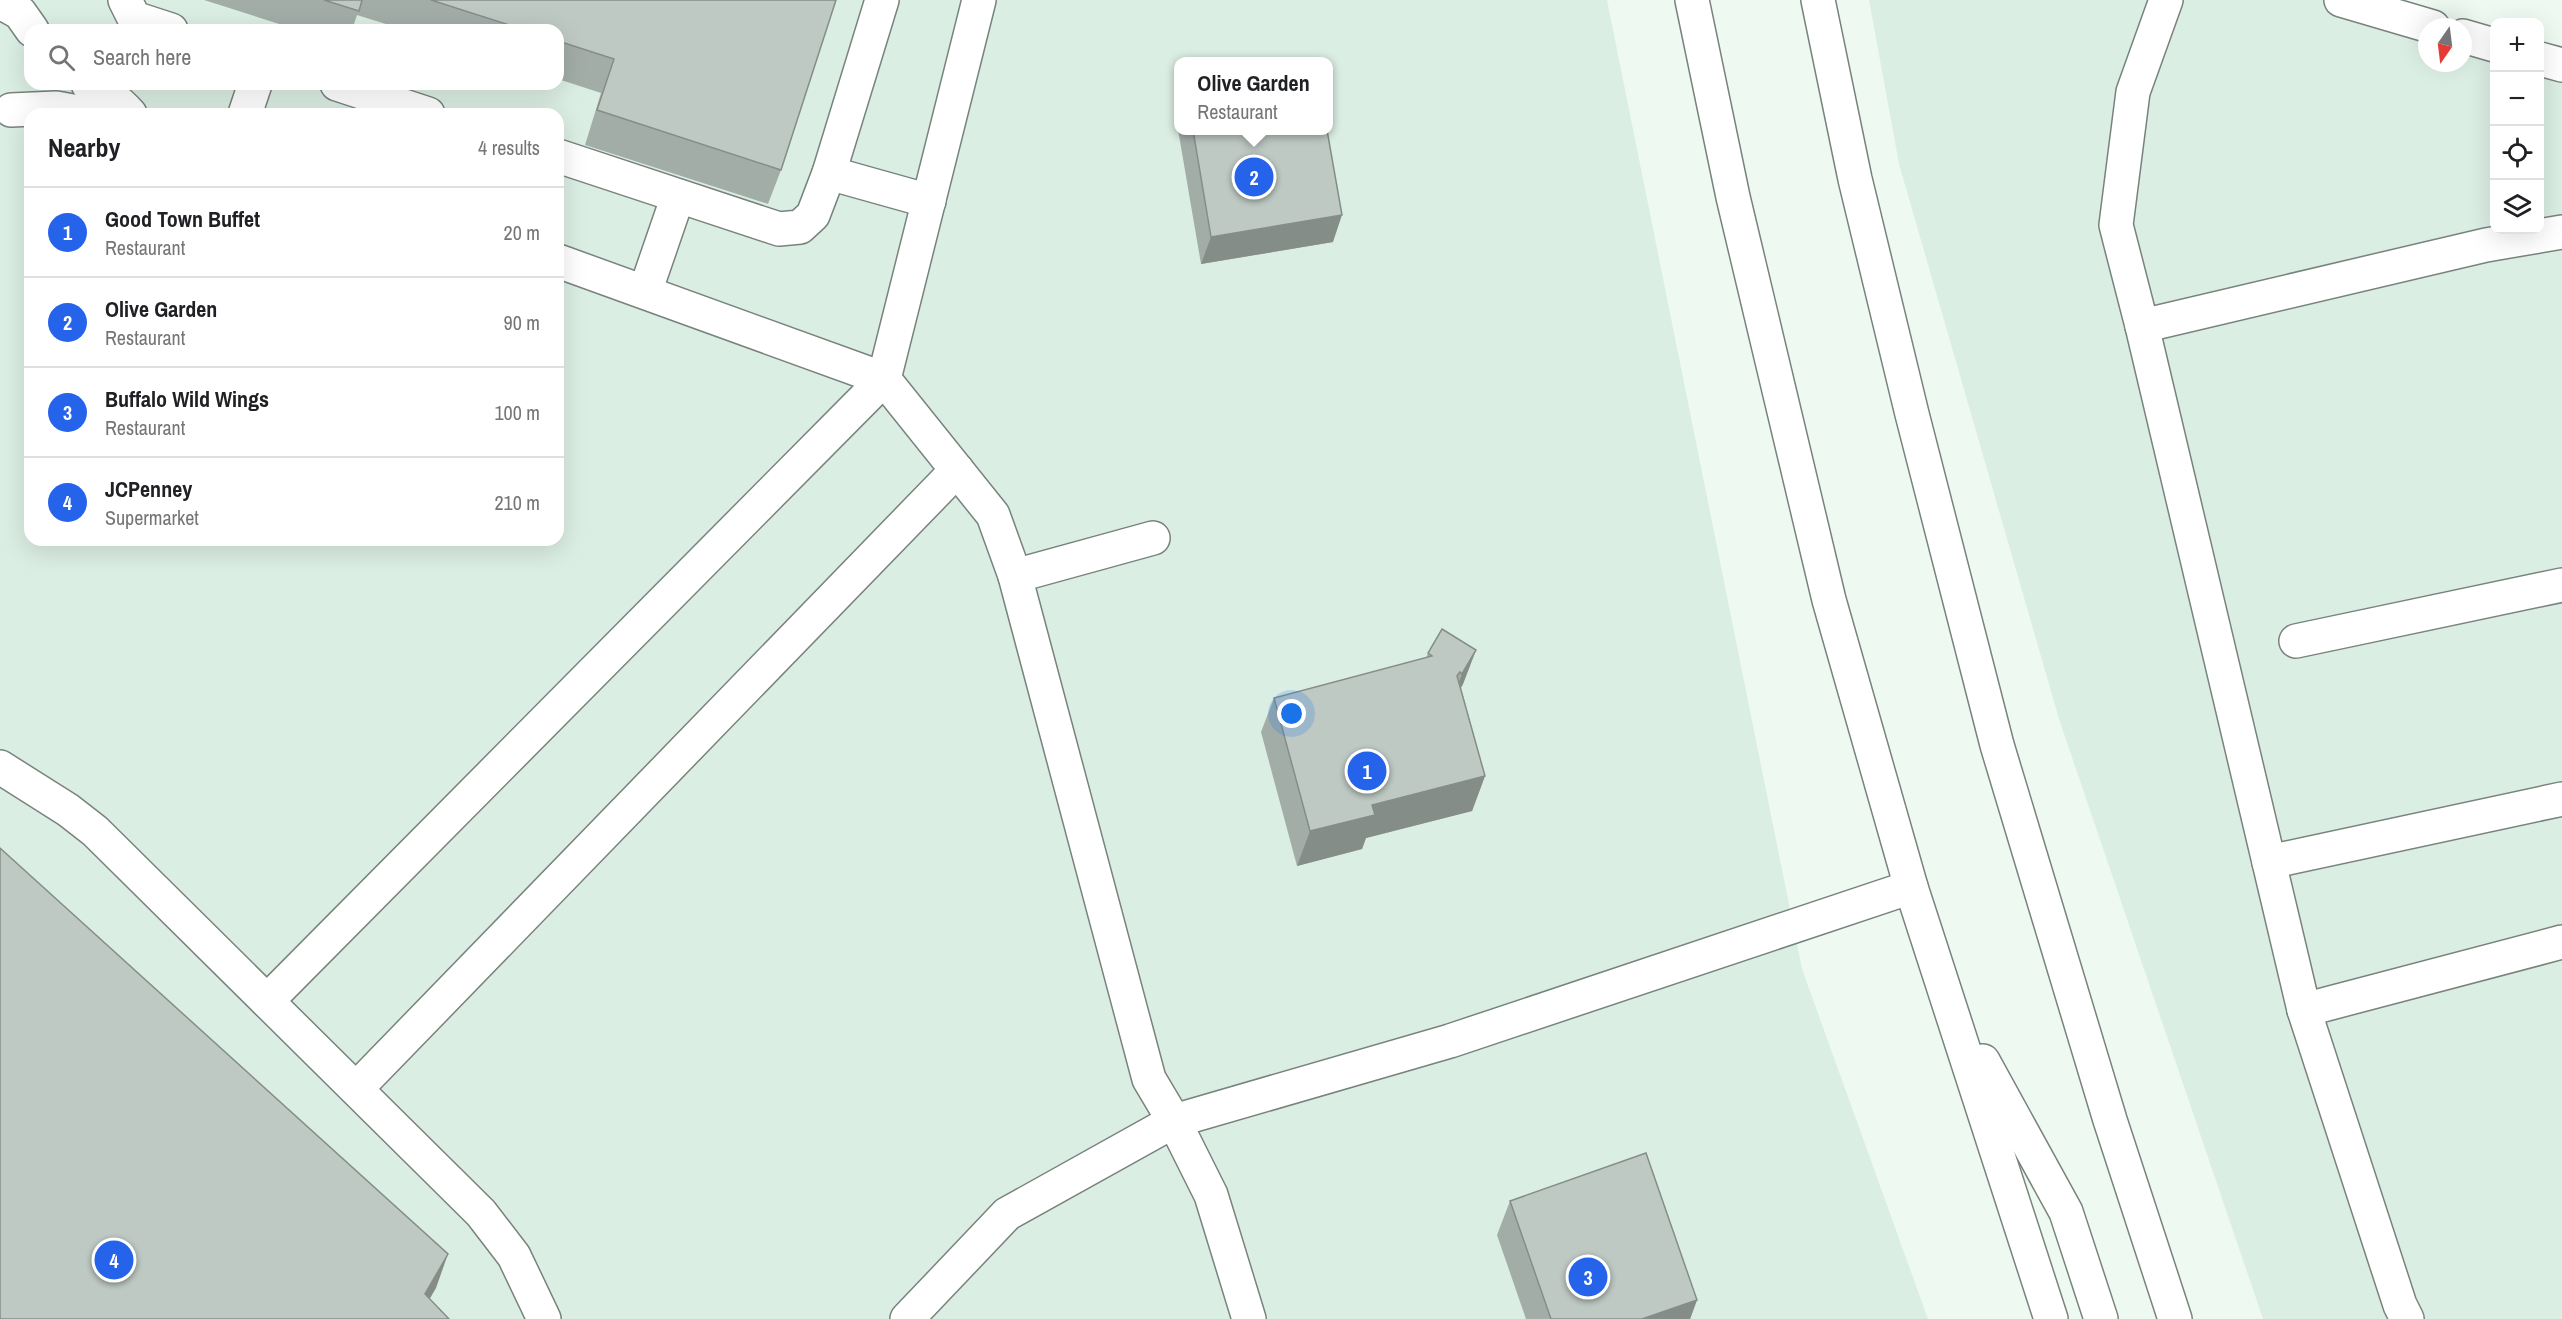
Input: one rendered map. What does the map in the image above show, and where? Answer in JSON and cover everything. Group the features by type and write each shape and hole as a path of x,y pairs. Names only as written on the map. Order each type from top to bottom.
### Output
{"main road":[{"path":"125,0 134,18 152,24"},
{"path":"564,158 779,229 800,227 813,215 829,173 882,0"},
{"path":"267,1001 884,379 979,0"},
{"path":"1692,0 1733,197 1829,600 1911,887 2051,1319"},
{"path":"1818,0 1855,179 1997,745 2110,1120 2175,1319"},
{"path":"2166,0 2133,92 2116,225 2304,1010 2400,1305 2407,1319"},
{"path":"2341,0 2418,23"},
{"path":"2472,39 2490,44"},
{"path":"2544,59 2562,65"},
{"path":"6,113 27,97 30,90"},
{"path":"103,90 124,108"},
{"path":"247,108 253,90"},
{"path":"355,90 410,108"},
{"path":"6,113 24,111"},
{"path":"829,173 929,201"},
{"path":"645,292 678,196"},
{"path":"2142,326 2486,245 2562,232"},
{"path":"564,263 884,379 993,515 1015,576 1149,1079 1174,1121 1211,1195 1249,1319"},
{"path":"356,1089 957,470"},
{"path":"1015,576 1153,538"},
{"path":"2296,641 2562,585"},
{"path":"0,767 68,810 95,831 481,1212 513,1256 544,1319"},
{"path":"2269,861 2562,799"},
{"path":"907,1319 1007,1214 1174,1121 1450,1041 1911,887"},
{"path":"2304,1010 2562,942"},
{"path":"1945,991 2066,1212 2101,1319"}],"shaded area":[{"path":"0,0 1607,0 1802,969 1928,1319 0,1319"},
{"path":"1869,0 2341,0 2418,24 2418,72 2472,72 2472,41 2490,47 2490,234 2544,234 2544,63 2562,69 2562,1319 2263,1319 2059,719 1899,164"}],"building":[{"path":"324,0 362,0 359,11"},
{"path":"431,0 836,0 781,170 597,110 614,59 564,43 564,24 506,24"},
{"path":"1194,135 1328,135 1342,215 1211,237"},
{"path":"1442,629 1476,650 1462,674 1460,672 1457,676 1485,776 1372,805 1375,815 1310,831 1274,698 1432,656 1428,653"},
{"path":"0,848 448,1254 425,1294 449,1319 0,1319"},
{"path":"1646,1153 1697,1300 1642,1319 1551,1319 1510,1201"}],"place":[{"name":"Olive Garden","path":"1254,177"},
{"name":"Good Town Buffet","path":"1367,771"},
{"name":"JCPenney","path":"114,1260"},
{"name":"Buffalo Wild Wings","path":"1588,1277"}]}
